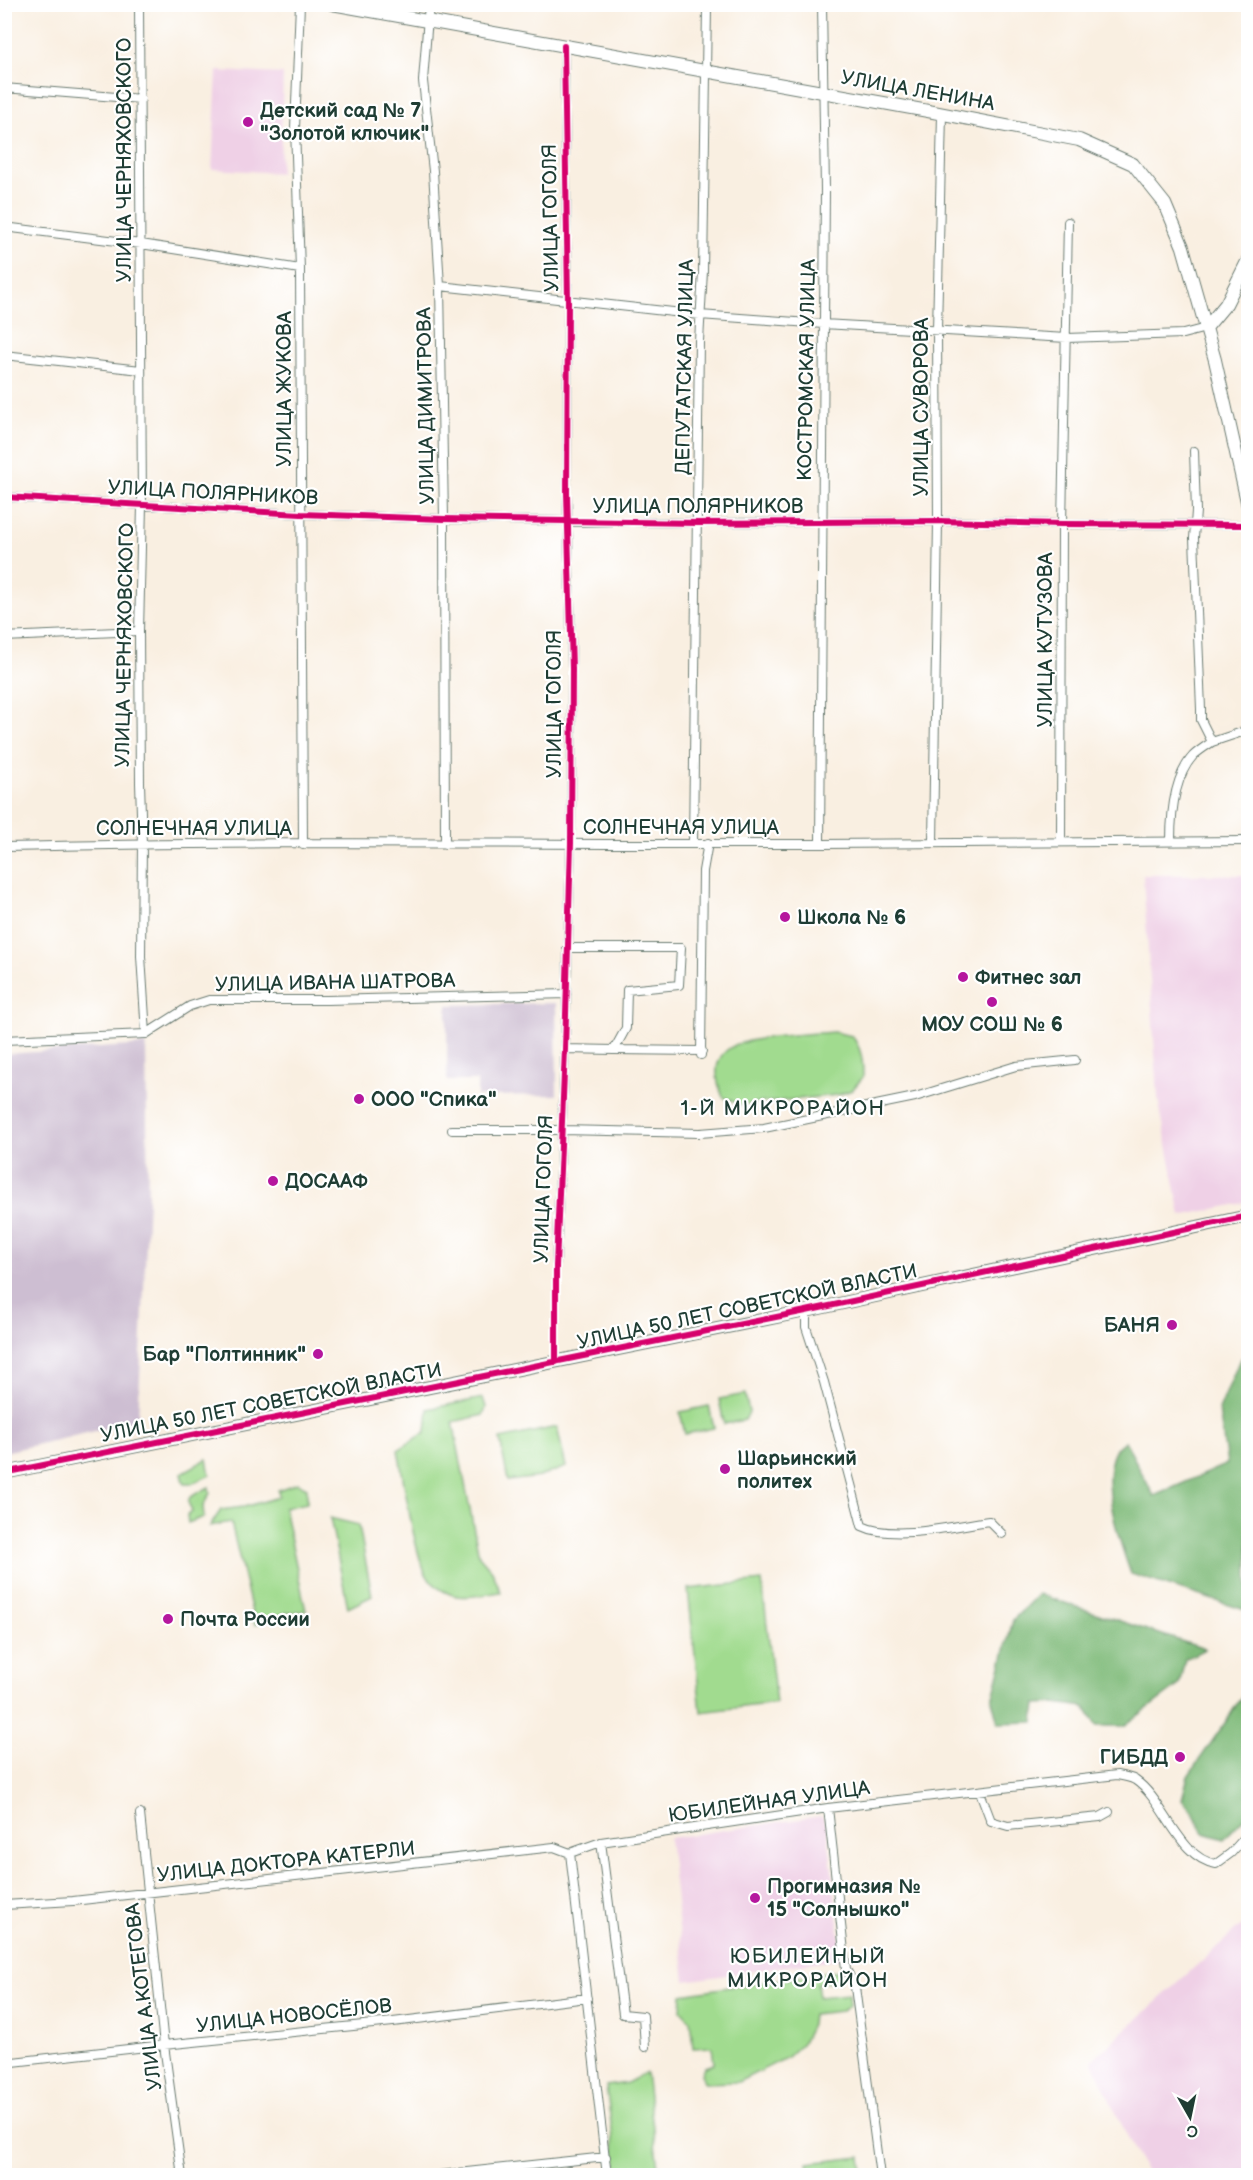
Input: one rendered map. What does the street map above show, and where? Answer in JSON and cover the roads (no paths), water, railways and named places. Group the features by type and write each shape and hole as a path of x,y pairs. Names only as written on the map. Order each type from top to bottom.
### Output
{"street":[{"name":"УЛИЦА ЧЕРНЯХОВСКОГО","path":"139,4 142,505 139,631 141,956 146,1034"},
{"name":"УЛИЦА ЖУКОВА","path":"300,4 295,128 300,269 303,845"},
{"name":"УЛИЦА ЛЕНИНА","path":"332,4 1079,140 1133,164 1165,204 1183,247 1206,328 1248,506"},
{"name":"УЛИЦА ДИМИТРОВА","path":"429,4 423,81 433,171 440,286 444,519 445,844"},
{"name":"КОСТРОМСКАЯ УЛИЦА","path":"820,844 825,190 822,4"},
{"name":"ДЕПУТАТСКАЯ УЛИЦА","path":"693,843 700,315 707,7"},
{"name":"УЛИЦА ГОГОЛЯ","path":"556,1362 556,1266 571,843 572,669 568,522 568,300 564,46"},
{"path":"4,88 141,99"},
{"name":"УЛИЦА СУВОРОВА","path":"933,843 938,521 937,330 942,114"},
{"name":"УЛИЦА КУТУЗОВА","path":"1061,842 1062,524 1068,222"},
{"path":"4,227 141,244 300,269"},
{"path":"440,286 700,315 1067,338 1183,334 1206,328 1226,304 1248,260"},
{"path":"4,355 141,370"},
{"path":"1194,451 1201,720 1212,742"},
{"name":"УЛИЦА ПОЛЯРНИКОВ","path":"4,497 301,514 568,522 938,521 1248,525"},
{"path":"4,637 139,631"},
{"path":"1172,841 1171,821 1183,772 1194,756 1212,742 1248,730"},
{"name":"СОЛНЕЧНАЯ УЛИЦА","path":"4,847 142,844 820,844 1248,841"},
{"path":"565,1049 701,1053 703,870 708,843"},
{"path":"567,948 681,948 679,985 627,990 626,1028 614,1050"},
{"name":"УЛИЦА ИВАНА ШАТРОВА","path":"146,1034 190,1006 210,1000 327,1000 567,993"},
{"path":"4,1040 146,1034"},
{"path":"452,1130 700,1133 764,1128 915,1097 1016,1066 1075,1060"},
{"name":"УЛИЦА 50 ЛЕТ СОВЕТСКОЙ ВЛАСТИ","path":"4,1473 806,1311 1248,1216"},
{"path":"806,1311 806,1327 824,1382 862,1526 873,1531 894,1533 988,1521 1002,1534"},
{"name":"ЮБИЛЕЙНАЯ УЛИЦА","path":"570,1853 601,1842 828,1808 1117,1775 1134,1778 1147,1790 1194,1853 1207,1863 1216,1864 1231,1853 1248,1834"},
{"path":"980,1792 991,1821 1008,1826 1101,1817 1109,1812"},
{"path":"828,1808 846,1969 855,1987 880,2175"},
{"name":"УЛИЦА А.КОТЕГОВА","path":"140,1814 164,2045 182,2175"},
{"path":"601,1842 623,2014 643,2016 645,2047"},
{"name":"УЛИЦА ДОКТОРА КАТЕРЛИ","path":"4,1905 73,1901 554,1847 570,1853"},
{"path":"570,1853 607,2175"},
{"name":"УЛИЦА НОВОСЁЛОВ","path":"4,2064 393,2022 587,1998"},
{"path":"430,2175 606,2157"}],"place":[{"name":"Детский сад № 7 \"Золотой ключик\"","path":"248,122"},
{"name":"Школа № 6","path":"785,917"},
{"name":"Фитнес зал","path":"963,977"},
{"name":"МОУ СОШ № 6","path":"992,1002"},
{"name":"ООО \"Спика\"","path":"359,1099"},
{"name":"ДОСААФ","path":"273,1181"},
{"name":"БАНЯ","path":"1172,1325"},
{"name":"Бар \"Полтинник\"","path":"318,1354"},
{"name":"Шарьинский политех","path":"725,1469"},
{"name":"Почта России","path":"168,1619"},
{"name":"ГИБДД","path":"1180,1757"},
{"name":"Прогимназия № 15 \"Солнышко\"","path":"755,1898"}],"district":[{"name":"1-Й МИКРОРАЙОН","path":"783,1108"},
{"name":"ЮБИЛЕЙНЫЙ МИКРОРАЙОН","path":"808,1968"}]}
